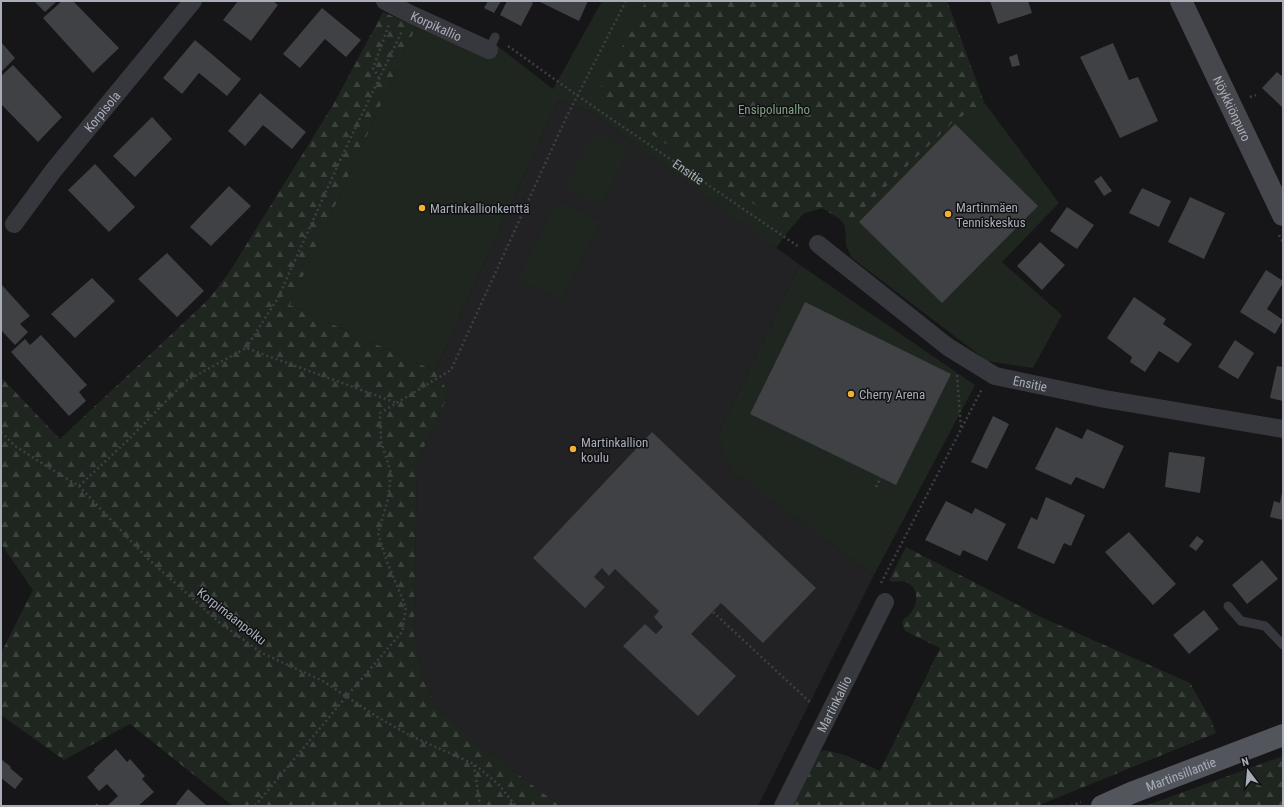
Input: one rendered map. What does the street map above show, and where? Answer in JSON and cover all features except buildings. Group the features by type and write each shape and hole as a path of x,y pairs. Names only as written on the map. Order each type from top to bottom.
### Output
{"main road":[{"name":"Martinsillantie","path":"1102,806 1131,793 1283,735"}],"street":[{"name":"Korpisola","path":"14,224 53,171 193,1"},
{"name":"Nöykkiönpuro","path":"1182,1 1283,215"},
{"name":"Korpikallio","path":"397,8 492,43"},
{"name":"Ensitie","path":"818,244 948,347 995,376 1105,399 1283,429"},
{"name":"Martinkallio","path":"783,806 884,602"}],"lane":[{"path":"1228,606 1241,621 1265,626 1283,645"}],"path":[{"path":"255,806 402,632 406,607 387,562 378,533 388,499 391,473 381,440 380,413 451,370 563,125 626,1"},
{"path":"379,78 373,68 397,8"},
{"path":"79,486 126,442 186,381 246,348 278,298 379,78 397,8"},
{"name":"Ensitie","path":"492,43 578,96 799,247"},
{"path":"246,348 397,403"},
{"path":"957,369 961,428"},
{"name":"Korpimaanpolku","path":"1,432 15,446 79,486 146,557 220,623 262,653 323,681 379,718 411,736 474,764 498,784 516,806"},
{"path":"876,487 881,477"},
{"path":"713,612 813,705"},
{"path":"474,764 480,806"}],"shaded area":[{"name":"Martinkallion koulu","path":"558,101 590,111 800,265 717,436 734,472 874,575 758,806 560,806 476,742 436,707 422,675 414,635 417,463 449,393 435,371"}],"green space":[{"path":"602,1 947,1 984,102 1059,203 1002,262 1062,315 1033,368 987,361 852,258 846,246 845,226 840,219 822,208 804,213 776,248 590,111 558,101 435,371 290,305 416,27 490,59 496,45 553,89"},
{"name":"Ensipolunalho","path":"646,1 947,1 984,102 953,122 845,226 840,219 822,208 804,213 790,229 596,96"},
{"path":"383,12 416,27 290,305 435,371 449,393 417,463 414,634 422,675 436,707 476,742 560,806 233,806 130,724 64,760 1,715 1,653 33,590 1,544 1,377 60,439 209,299 230,271 333,105"},
{"path":"594,132 629,150 600,206 565,187"},
{"path":"557,200 600,222 561,300 518,279"},
{"path":"800,265 975,385 874,575 733,472 717,436"},
{"path":"906,547 1041,617 1190,683 1211,720 1216,733 1037,806 792,806 819,753 824,750 845,755 880,771 940,648 905,631 902,623 914,607 916,602 916,593 907,582 893,582 889,580"},
{"path":"1283,756 1283,806 1145,806"}],"place":[{"name":"Martinkallionkenttä","path":"422,208"},
{"name":"Martinmäen Tenniskeskus","path":"948,214"},
{"name":"Cherry Arena","path":"851,394"},
{"name":"Martinkallion koulu","path":"573,449"}]}
